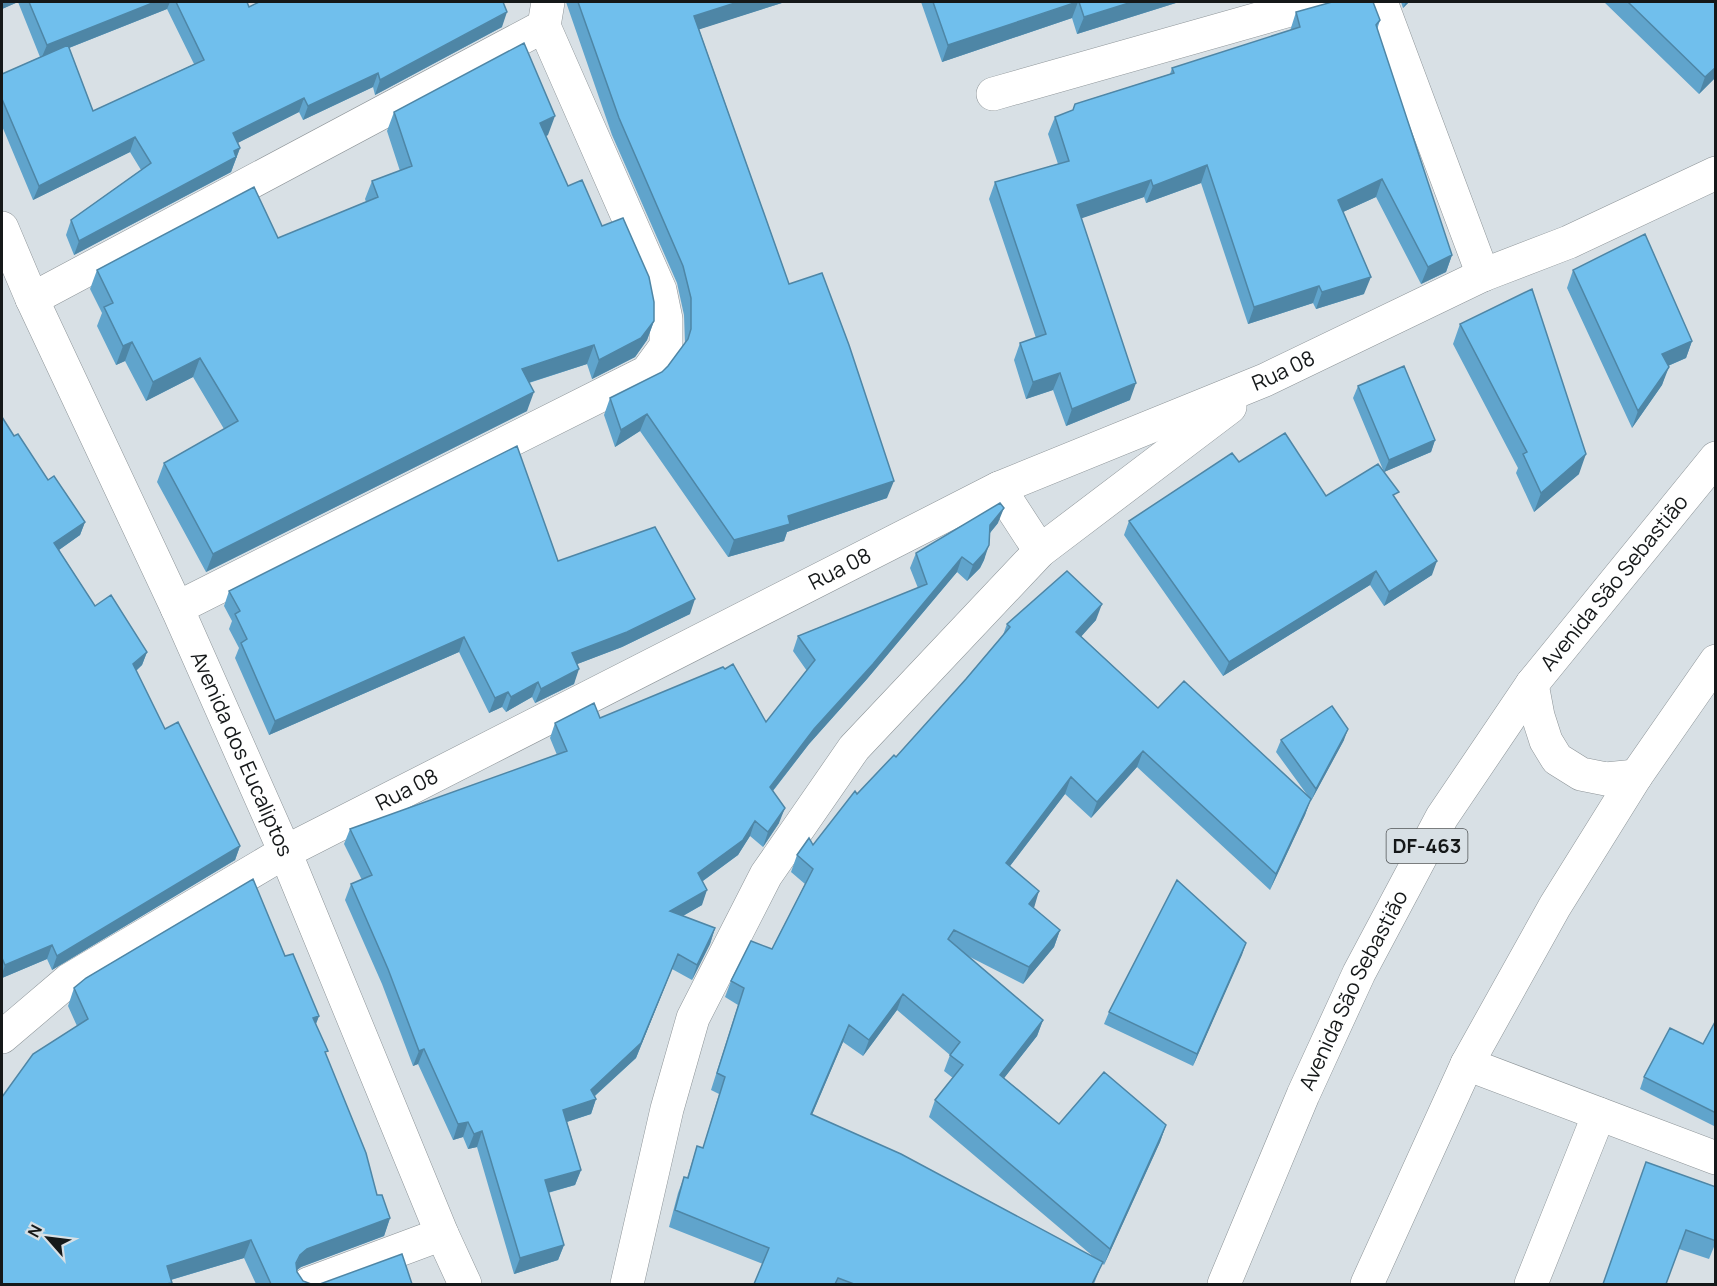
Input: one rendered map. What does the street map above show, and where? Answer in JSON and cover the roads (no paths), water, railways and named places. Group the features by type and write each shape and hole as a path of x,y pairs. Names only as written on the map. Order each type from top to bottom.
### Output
{"street":[{"path":"993,94 1318,2"},
{"path":"1381,2 1483,275"},
{"path":"32,299 546,14 660,290 666,319 666,346 647,372 177,608"},
{"name":"Rua 08","path":"2,1037 69,980 285,852 999,488 1265,380 1483,275 1569,243 1716,173"},
{"name":"Avenida dos Eucaliptos","path":"2,230 177,608 285,852 442,1234 465,1284"},
{"path":"627,1284 667,1109 693,1018 766,875 854,748 1040,551 1265,380"},
{"name":"Avenida São Sebastião","path":"1224,1284 1304,1095 1359,973 1443,817 1532,684 1716,458"},
{"path":"999,488 1040,551"},
{"path":"1366,1284 1467,1064 1555,906 1635,776 1716,662"},
{"path":"1532,684 1538,716 1546,741 1557,759 1581,774 1606,779 1635,776"},
{"path":"1467,1064 1716,1158"},
{"path":"1532,1284 1599,1114"},
{"path":"308,1284 442,1234"}]}
